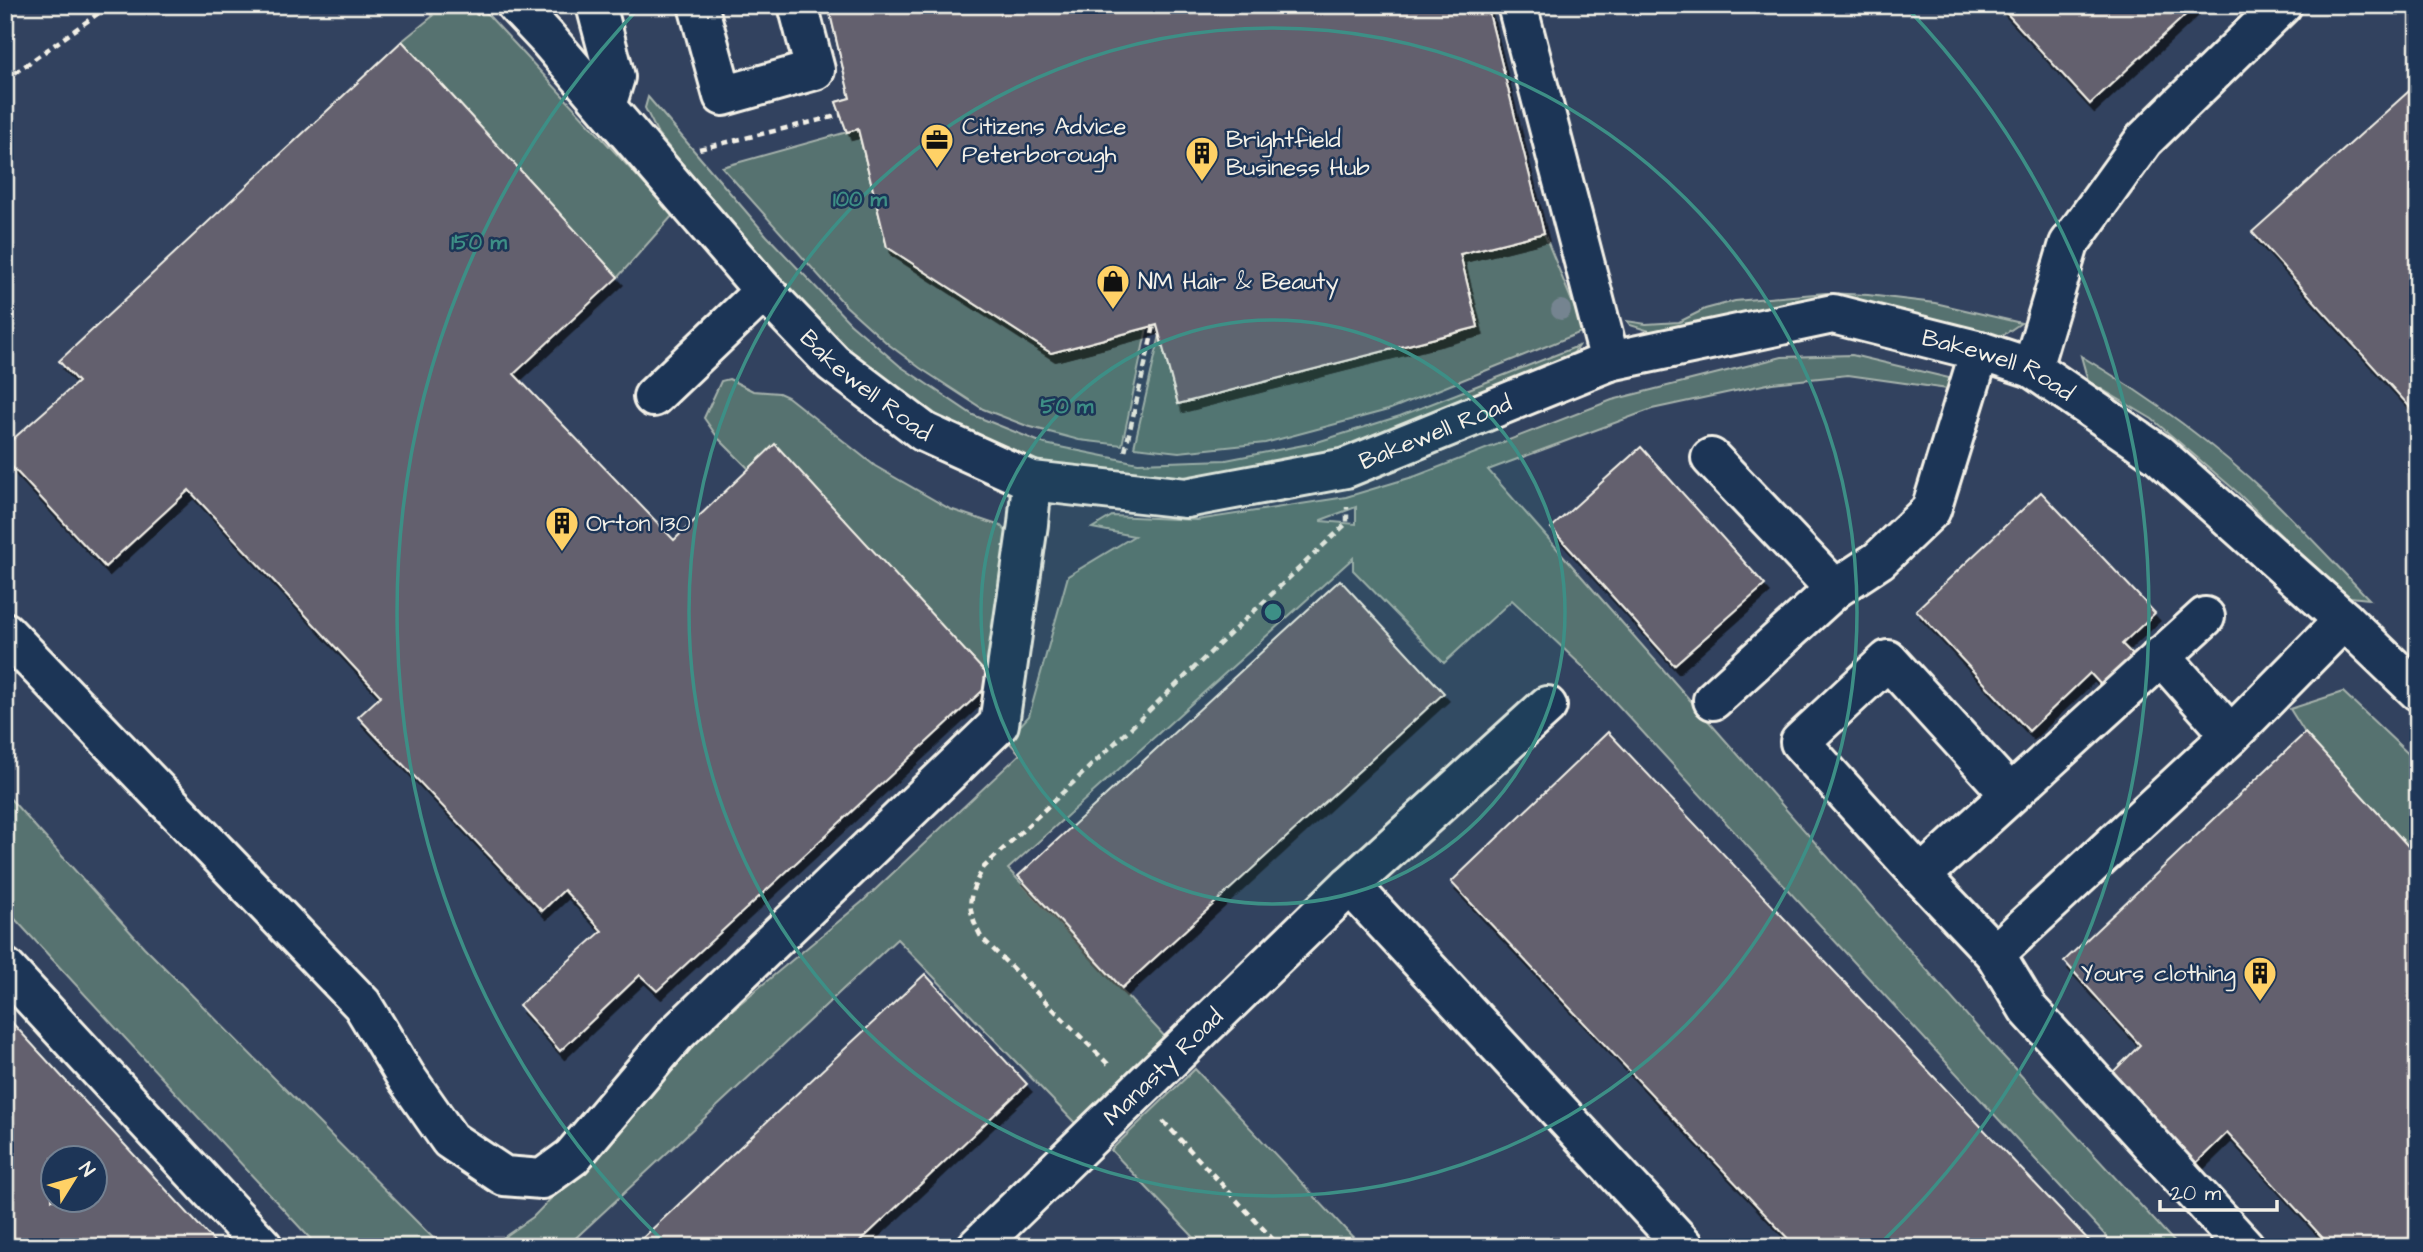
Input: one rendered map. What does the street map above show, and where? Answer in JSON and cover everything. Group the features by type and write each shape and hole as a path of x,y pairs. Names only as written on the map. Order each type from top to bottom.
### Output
{"street":[{"name":"Bakewell Road","path":"516,5 764,291 833,363 924,432 1032,481 1186,498 1346,468 1610,361 1833,314 1980,351 2032,368 2158,454 2344,620 2412,674"},
{"path":"596,5 615,77 606,106"},
{"path":"698,5 723,96 814,70 798,5"},
{"path":"1517,5 1610,361"},
{"path":"2032,368 2069,244 2144,140 2282,5"},
{"path":"653,397 764,291"},
{"path":"1713,700 1835,589 1879,560 1931,510 1980,351"},
{"path":"1711,458 1835,589"},
{"path":"5,632 362,1004 406,1077 450,1140 504,1176 542,1179 572,1157 675,1035 999,724 1032,481"},
{"path":"1922,876 2205,617"},
{"path":"1995,954 2231,735 2344,620"},
{"path":"2161,656 2231,735"},
{"path":"2010,794 1888,660 1800,742 1995,954 2028,1010 2245,1247"},
{"name":"Manasty Road","path":"977,1247 1350,885 1548,706"},
{"path":"1350,885 1685,1247"},
{"path":"5,968 263,1247"}],"path":[{"path":"5,80 110,5"},
{"path":"699,149 841,115"},
{"path":"1125,452 1154,326"},
{"path":"1280,1247 1137,1093 981,937 969,913 973,886 984,867 1347,523 1346,468"}],"shaded area":[{"path":"5,5 2418,5 2418,1247 5,1247"}],"green space":[{"path":"422,5 479,5 673,215 618,277 402,41 433,16"},
{"path":"648,97 767,236 850,323 900,366 973,415 1045,444 1138,463 1226,460 1314,443 1400,416 1578,346 1565,367 1352,454 1193,481 1116,479 1037,461 940,417 862,362 821,322 725,216 658,134 645,108"},
{"path":"858,129 887,247 1051,353 1147,328 1122,445 1079,440 1027,426 983,409 920,368 888,344 846,306 722,167"},
{"path":"1544,233 1584,331 1388,410 1265,443 1179,452 1134,447 1160,335 1178,404 1478,327 1460,254"},
{"path":"1826,293 1935,303 2021,323 2002,336 1975,331 1659,334 1630,325 1627,321 1646,324 1679,322 1705,309 1735,301"},
{"path":"1852,355 1949,378 1948,389 1848,375 1772,383 1652,409 1488,470 1992,1044 2179,1247 2116,1247 1582,666 1512,600 1444,663 1353,570 1353,558 1008,869 1168,1040 1077,1125 897,939 566,1247 490,1247 533,1217 635,1112 708,1030 862,902 1020,754 1007,740 1029,716 1068,576 1134,536 1092,528 1112,516 1197,520 1346,497 1416,476 1612,400 1782,357","holes":["1356,507 1356,524 1321,521 1321,520"]},
{"path":"2081,356 2131,387 2225,457 2282,509 2369,599 2350,597 2300,554 2236,491 2152,419 2088,381"},
{"path":"729,379 753,391 779,393 788,397 875,466 950,509 1001,526 1013,539 993,681 775,445 749,469 718,438 704,418 721,381"},
{"path":"2343,692 2418,763 2418,857 2305,733 2290,709"},
{"path":"5,793 144,947 442,1247 318,1247 5,908"},
{"path":"1195,1069 1362,1247 1203,1247 1111,1150"}],"building":[{"name":"Brightfield Business Hub","path":"828,5 1487,5 1544,233 1460,254 1478,327 1178,404 1157,325 1051,353 887,247 858,129 847,132 836,102 850,98","holes":["1071,100 1112,251 1069,262 966,201 948,134","1413,118 1425,168 1352,186 1340,136"]},
{"name":"Brightfield Business Hub","path":"828,5 1487,5 1544,233 1460,254 1478,327 1178,404 1157,325 1051,353 887,247 858,129 847,132 836,102 850,98"},
{"path":"1999,5 2196,5 2090,104"},
{"name":"Orton 130","path":"402,41 618,277 514,374 674,540 775,444 993,681 657,991 640,975 560,1051 519,1005 602,931 564,890 542,911 358,717 381,696 189,490 105,567 5,459 5,446 78,382 59,361"},
{"path":"2418,83 2418,416 2252,232"},
{"path":"1641,447 1765,585 1674,665 1551,528"},
{"path":"2041,492 2155,613 2122,644 2134,656 2102,686 2090,673 2029,731 1916,610"},
{"path":"1340,580 1444,693 1122,988 1018,876"},
{"path":"1608,732 2095,1247 1796,1247 1451,882"},
{"name":"Yours clothing","path":"2305,733 2418,857 2418,1247 2331,1247 2227,1133 2189,1170 2105,1080 2140,1045 2064,961"},
{"path":"925,974 1027,1084 854,1247 633,1247"},
{"path":"5,1015 219,1247 5,1247"}],"place":[{"name":"Citizens Advice Peterborough","path":"937,170"},
{"name":"Brightfield Business Hub","path":"1202,183"},
{"name":"NM Hair & Beauty","path":"1113,311"},
{"name":"Orton 130","path":"562,553"},
{"name":"Yours clothing","path":"2260,1003"}]}
